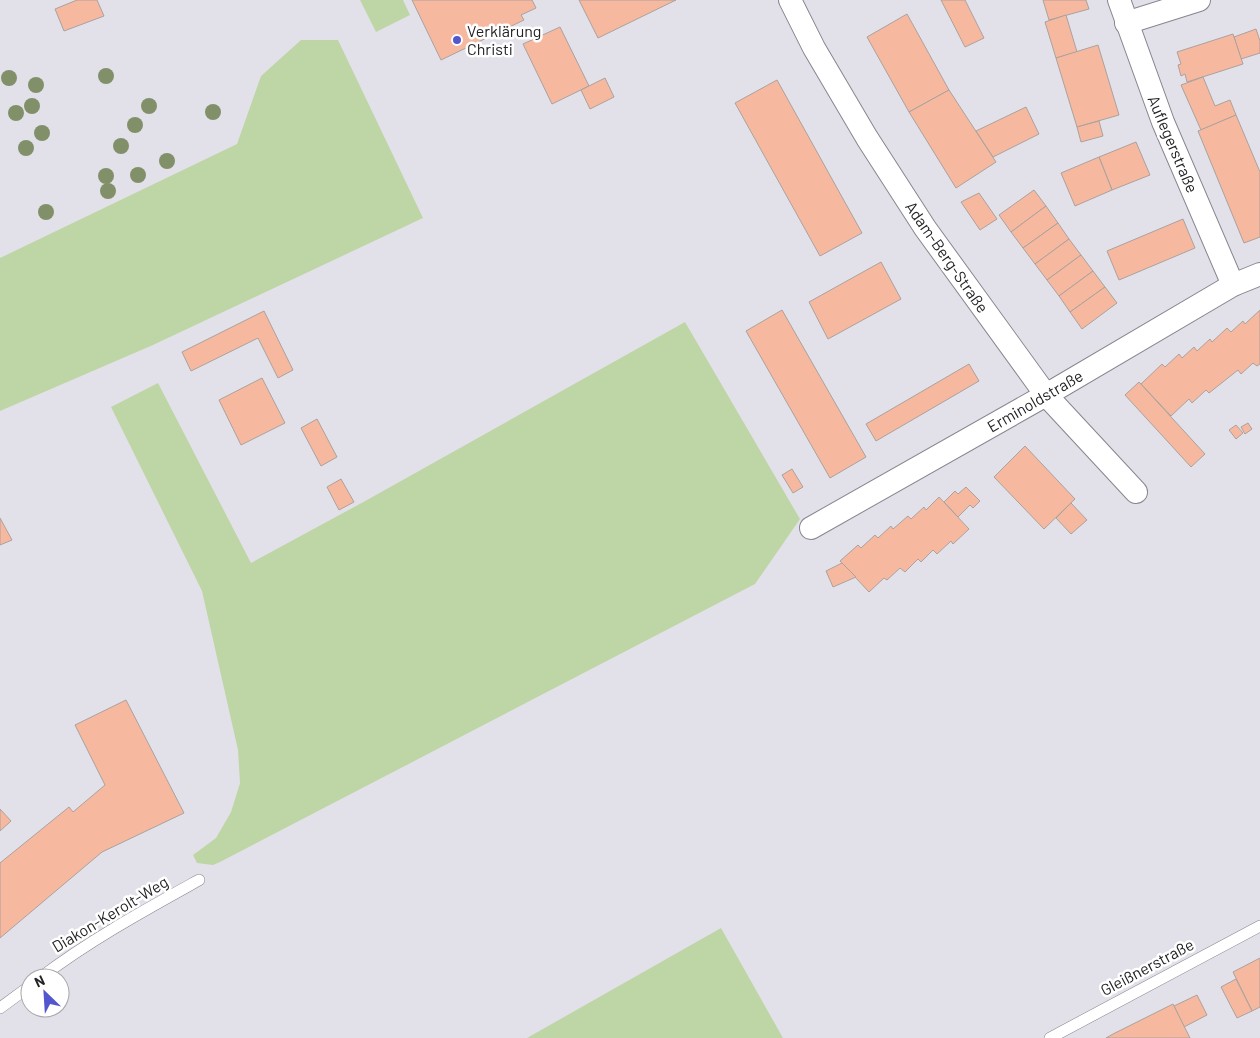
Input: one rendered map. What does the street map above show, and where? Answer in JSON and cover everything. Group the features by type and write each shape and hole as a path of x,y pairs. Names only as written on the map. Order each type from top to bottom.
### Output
{"street":[{"name":"Adam-Berg-Straße","path":"790,0 814,48 867,138 914,211 1046,395 1136,492"},
{"name":"Auflegerstraße","path":"1118,0 1163,122 1233,285"},
{"path":"1126,23 1199,0"},
{"name":"Erminoldstraße","path":"811,528 1046,395 1233,285 1260,274"}],"lane":[{"name":"Diakon-Kerolt-Weg","path":"53,968 128,919 199,880"},
{"name":"Gleißnerstraße","path":"1050,1038 1260,926"},
{"path":"0,1008 20,993"}],"green space":[{"path":"360,0 403,0 410,15 376,32"},
{"path":"301,40 338,40 423,218 153,345 0,411 0,258 237,144 261,76"},
{"path":"685,322 800,519 755,584 220,862 213,865 197,863 193,855 216,838 231,812 240,783 238,750 202,591 111,407 158,383 251,563"},
{"path":"721,928 783,1038 527,1038"}],"building":[{"path":"77,0 97,0 104,16 64,31 55,9"},
{"name":"Verklärung Christi","path":"412,0 532,0 536,8 521,15 524,20 441,60"},
{"path":"579,0 676,0 598,38"},
{"path":"941,0 965,0 984,38 965,47"},
{"path":"1043,0 1086,0 1089,9 1049,20"},
{"path":"907,14 949,90 909,112 867,37"},
{"path":"1066,15 1077,52 1056,58 1045,22"},
{"path":"560,27 589,86 552,104 523,44"},
{"path":"1256,29 1260,41 1260,53 1241,59 1234,37"},
{"path":"1233,34 1243,64 1187,82 1185,74 1181,76 1178,65 1181,64 1177,52"},
{"path":"1098,45 1119,115 1077,127 1056,58"},
{"path":"1203,77 1215,106 1230,100 1236,115 1201,130 1181,85"},
{"path":"605,78 614,97 590,109 581,90"},
{"path":"777,80 862,233 820,256 735,103"},
{"path":"949,90 996,162 956,188 909,112"},
{"path":"1026,107 1039,134 993,157 976,131"},
{"path":"1236,115 1260,172 1260,237 1244,243 1198,131"},
{"path":"1099,121 1103,136 1081,142 1077,127"},
{"path":"1136,142 1150,175 1112,190 1099,157"},
{"path":"1099,157 1112,190 1075,206 1061,173"},
{"path":"1034,190 1046,206 1011,232 999,215"},
{"path":"979,193 997,219 980,230 961,202"},
{"path":"1046,206 1058,223 1023,248 1011,232"},
{"path":"1183,219 1195,248 1119,280 1107,251"},
{"path":"1058,223 1069,239 1035,264 1023,248"},
{"path":"1069,239 1081,255 1047,280 1035,264"},
{"path":"1081,255 1093,271 1059,296 1047,280"},
{"path":"881,262 901,299 828,339 809,302"},
{"path":"1093,271 1105,287 1070,312 1059,296"},
{"path":"1105,287 1117,303 1082,329 1070,312"},
{"path":"782,310 866,457 830,478 746,331"},
{"path":"1260,310 1260,364 1257,366 1253,363 1241,374 1238,370 1209,393 1206,390 1192,403 1189,399 1171,416 1141,384 1162,364 1165,367 1179,354 1182,358 1194,347 1197,351 1210,339 1212,342 1227,328 1231,332 1243,321 1245,324"},
{"path":"264,311 293,370 278,378 258,338 191,371 182,352"},
{"path":"969,364 979,381 876,441 866,424"},
{"path":"262,378 285,423 241,445 219,400"},
{"path":"1139,382 1205,454 1191,467 1125,395"},
{"path":"317,419 337,457 321,466 301,428"},
{"path":"1248,423 1252,429 1245,434 1241,427"},
{"path":"1236,425 1243,433 1236,439 1229,430"},
{"path":"1025,446 1075,499 1044,529 994,477"},
{"path":"792,469 803,487 793,493 782,475"},
{"path":"341,479 354,502 339,510 327,487"},
{"path":"966,487 980,501 973,508 970,505 958,517 944,502 955,491 958,494"},
{"path":"939,497 969,529 953,544 951,541 937,554 933,550 921,562 918,559 905,572 900,568 887,580 884,578 869,592 840,561 858,545 861,548 875,535 878,538 891,526 893,529 908,516 911,519 924,507 926,510"},
{"path":"1071,503 1087,520 1071,534 1056,518"},
{"path":"0,518 12,540 0,545"},
{"path":"842,563 856,577 833,587 826,571"},
{"path":"126,700 184,813 102,852 0,938 0,863 69,807 73,812 105,785 75,725"},
{"path":"0,809 11,821 0,831"},
{"path":"1260,958 1260,1007 1252,1011 1233,972"},
{"path":"1236,979 1252,1011 1237,1018 1221,987"},
{"path":"1197,995 1207,1015 1184,1027 1174,1006"},
{"path":"1173,1004 1190,1038 1106,1038 1113,1034"}],"place":[{"name":"Verklärung Christi","path":"457,40"}]}
